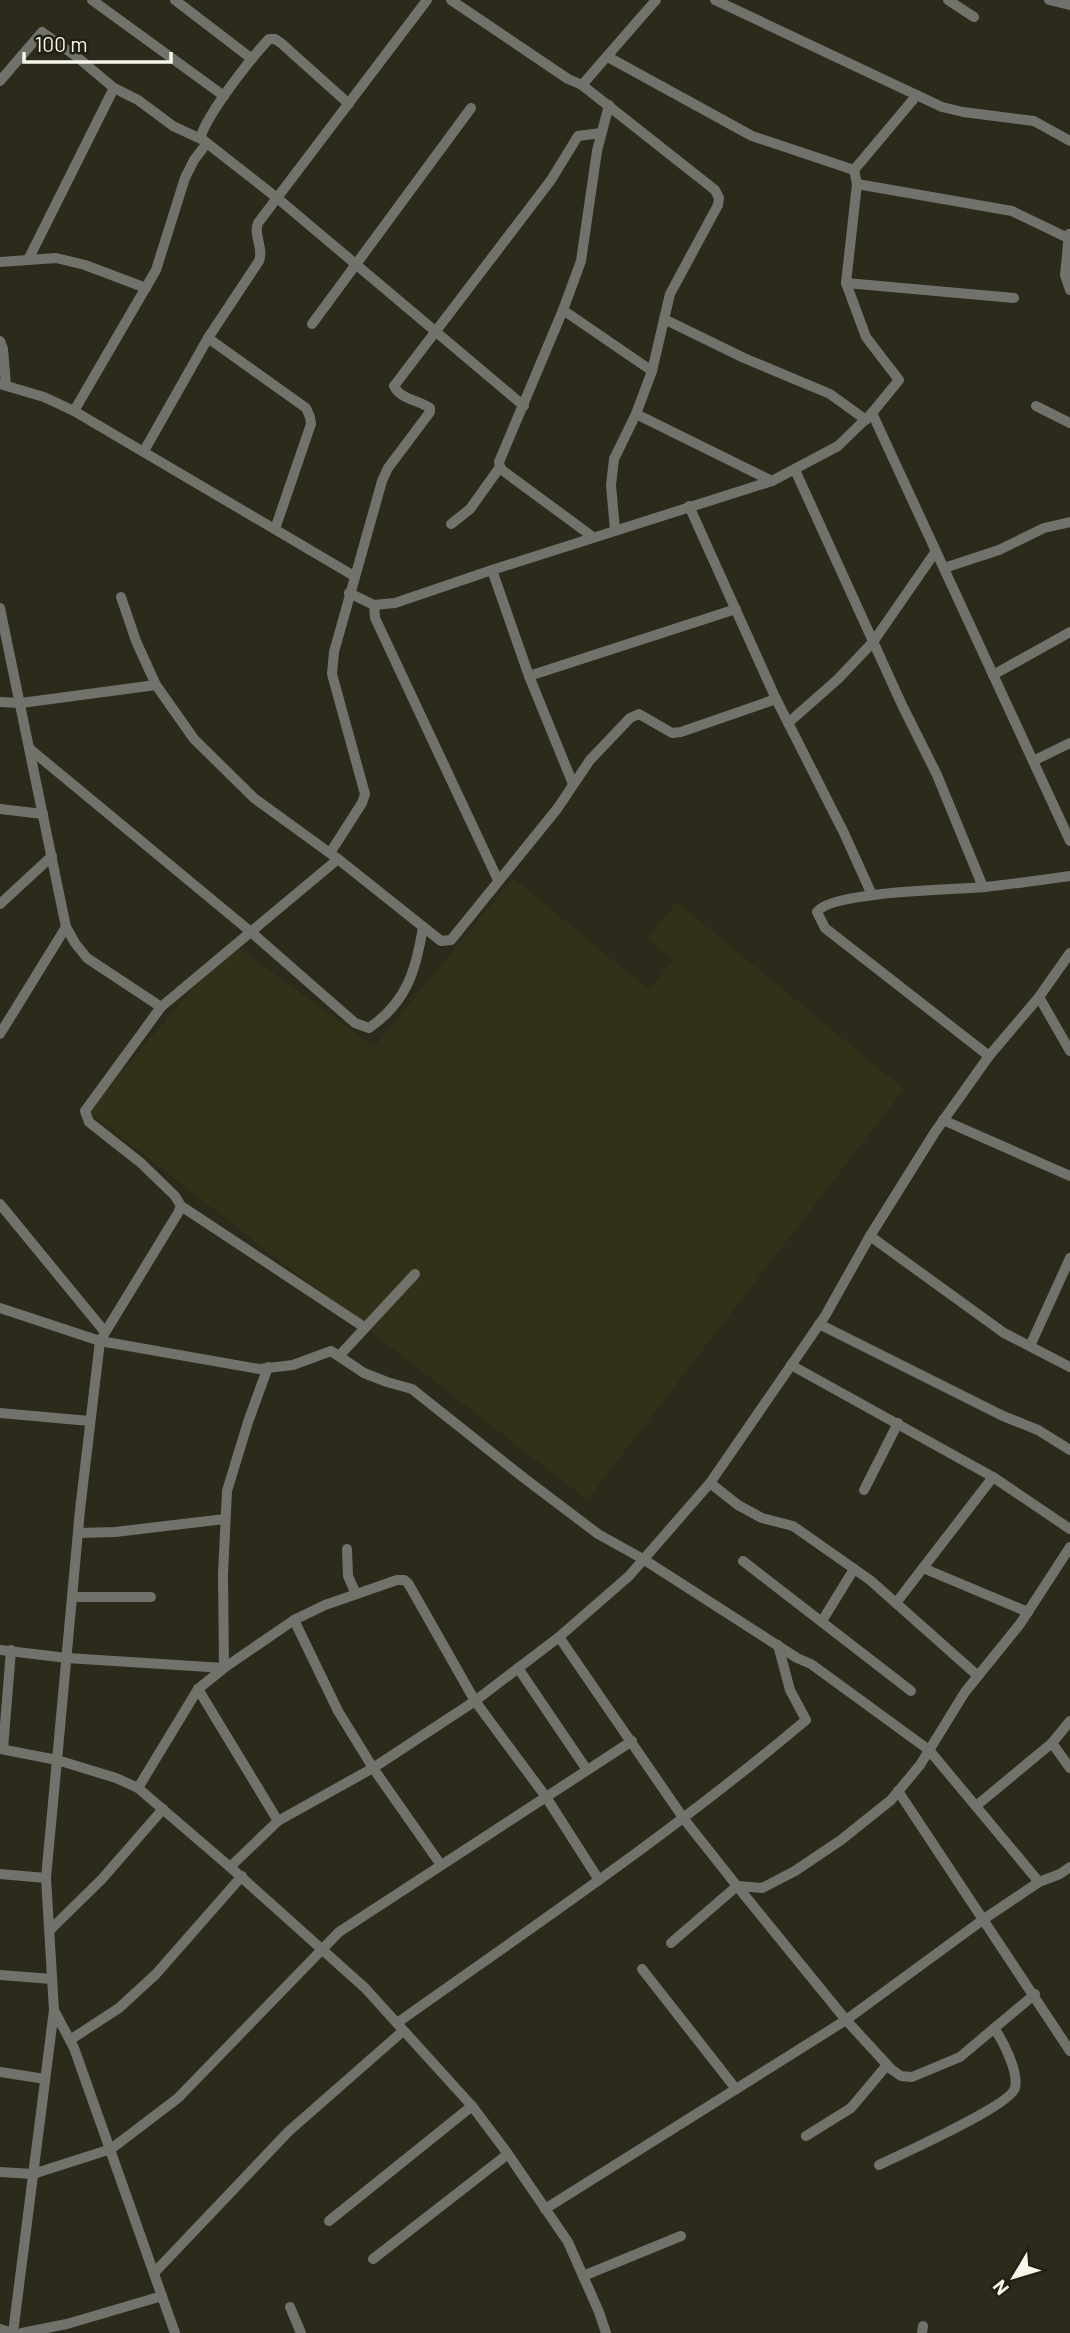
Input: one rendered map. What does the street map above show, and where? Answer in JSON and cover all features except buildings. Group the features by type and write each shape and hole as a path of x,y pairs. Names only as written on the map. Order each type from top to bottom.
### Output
{"street":[{"path":"92,0 224,96"},
{"path":"175,0 252,59"},
{"path":"144,451 208,338 259,261 262,253 256,228 427,0"},
{"path":"451,0 568,79 582,85 715,190 719,198 718,205 670,294 652,371 636,414 614,459 611,472 615,530"},
{"path":"582,85 656,0"},
{"path":"715,0 942,107 1034,121 1070,141"},
{"path":"948,0 974,17"},
{"path":"1049,0 1070,5"},
{"path":"0,81 42,32 114,88 138,100 173,126 204,142 276,198 524,406"},
{"path":"74,411 156,270 185,178 204,142 202,132 224,96 269,39 275,39 349,104"},
{"path":"608,57 752,136 854,170"},
{"path":"29,258 114,88"},
{"path":"854,170 917,95"},
{"path":"452,524 470,509 499,467 563,310 581,261 595,158 609,106"},
{"path":"312,324 471,108"},
{"path":"364,1327 181,1206 175,1196 141,1163 89,1122 85,1111 161,1007 251,932 334,856 362,803 365,794 332,665 349,593 385,475 430,412 430,408 400,394 394,386 551,180 578,136 601,132"},
{"path":"349,593 374,605 395,603 772,481 838,446 869,417 899,380 866,337 846,283 857,184 854,170"},
{"path":"857,184 1012,211 1069,235 1065,275 1070,290"},
{"path":"0,262 56,258 85,265 146,288"},
{"path":"846,283 1014,298"},
{"path":"563,310 652,371"},
{"path":"664,319 744,358 830,394 869,417 936,551 1070,841"},
{"path":"208,338 306,408 310,417 311,424 275,530"},
{"path":"0,341 3,349 3,384 44,397 74,411 354,576"},
{"path":"1036,406 1070,423"},
{"path":"636,414 772,481"},
{"path":"499,467 593,537"},
{"path":"795,470 937,775 983,887"},
{"path":"689,506 776,699 844,833 872,895"},
{"path":"944,568 999,550 1044,528 1070,523"},
{"path":"788,723 838,680 873,642 936,551"},
{"path":"492,570 529,676 573,784"},
{"path":"121,597 136,641 156,685 194,739 254,798 334,856 441,941 451,940 557,809 590,760 630,718 639,714 672,733 681,732 776,699"},
{"path":"374,605 375,618 498,880"},
{"path":"0,608 66,927 87,958 161,1007"},
{"path":"529,676 736,609"},
{"path":"993,675 1070,632"},
{"path":"0,702 21,704 156,685"},
{"path":"1033,761 1070,743"},
{"path":"30,749 251,932 355,1023 369,1028 384,1018 407,988 418,958 423,927"},
{"path":"0,809 43,814"},
{"path":"0,904 52,856"},
{"path":"989,1056 825,928 817,912 827,904 872,895 983,887 1070,876"},
{"path":"0,1034 66,927"},
{"path":"230,1867 278,1821 373,1768 475,1701 559,1637 629,1576 710,1483 820,1324 870,1236 943,1120 989,1056 1039,997 1070,953"},
{"path":"1039,997 1070,1052"},
{"path":"943,1120 1070,1176"},
{"path":"0,1204 102,1336"},
{"path":"0,2329 12,2333 54,2010 46,1878 78,1533 102,1336 181,1206"},
{"path":"870,1236 1004,1333 1070,1367"},
{"path":"1030,1346 1070,1258"},
{"path":"339,1356 415,1274"},
{"path":"0,1308 102,1336 259,1368 293,1365 331,1351 364,1373 412,1389 598,1534 643,1559 778,1646 811,1664 929,1750 1039,1882"},
{"path":"820,1324 991,1410 1038,1430 1070,1450"},
{"path":"791,1365 993,1477 1070,1530"},
{"path":"224,1668 223,1574 227,1491 268,1367"},
{"path":"0,1413 90,1421"},
{"path":"864,1490 898,1423"},
{"path":"896,1603 993,1477"},
{"path":"710,1483 738,1505 762,1518 793,1526 854,1569 978,1676"},
{"path":"78,1533 115,1532 225,1519"},
{"path":"671,1943 737,1886 762,1888 795,1871 841,1840 891,1800 929,1750 965,1692 1028,1612 1070,1547"},
{"path":"347,1549 348,1576 356,1594"},
{"path":"743,1561 911,1691"},
{"path":"923,1568 1028,1612"},
{"path":"822,1621 854,1569"},
{"path":"138,1788 198,1689 224,1668 294,1620 325,1605 397,1580 404,1580 475,1701 546,1797 599,1880"},
{"path":"72,1597 151,1597"},
{"path":"294,1620 338,1711 373,1768 441,1865"},
{"path":"559,1637 684,1819 846,2020 887,2065 901,2076 912,2077 960,2057 1035,1994"},
{"path":"154,2273 289,2131 400,2027 684,1819 806,1720 790,1690 778,1646"},
{"path":"224,1668 66,1658 6,1650 1,1749 57,1759 138,1788 242,1876 365,1989 472,2106 508,2154 568,2242 606,2333"},
{"path":"518,1668 587,1770"},
{"path":"198,1689 278,1821"},
{"path":"976,1806 1052,1744 1070,1721"},
{"path":"0,2172 33,2174 111,2149 178,2098 339,1932 632,1741"},
{"path":"1052,1744 1070,1768"},
{"path":"898,1791 1035,1994 1070,2051"},
{"path":"50,1930 102,1879 163,1809"},
{"path":"545,2209 846,2020 984,1919 1039,1882 1070,1867"},
{"path":"0,1874 46,1878"},
{"path":"70,2040 119,2008 156,1974 242,1876"},
{"path":"642,1969 736,2089"},
{"path":"0,1975 52,1979"},
{"path":"54,2010 70,2040 111,2149 175,2333"},
{"path":"879,2165 1009,2098 1015,2090 1016,2079 1004,2043 994,2028"},
{"path":"806,2136 851,2108 887,2065"},
{"path":"0,2072 45,2078"},
{"path":"329,2221 472,2106"},
{"path":"373,2259 508,2154"},
{"path":"583,2276 681,2236"},
{"path":"22,2333 68,2329 162,2296"},
{"path":"290,2307 301,2333"}],"shaded area":[{"path":"513,878 649,990 673,960 647,939 677,902 904,1089 587,1500 88,1111 232,943 374,1047"}]}
